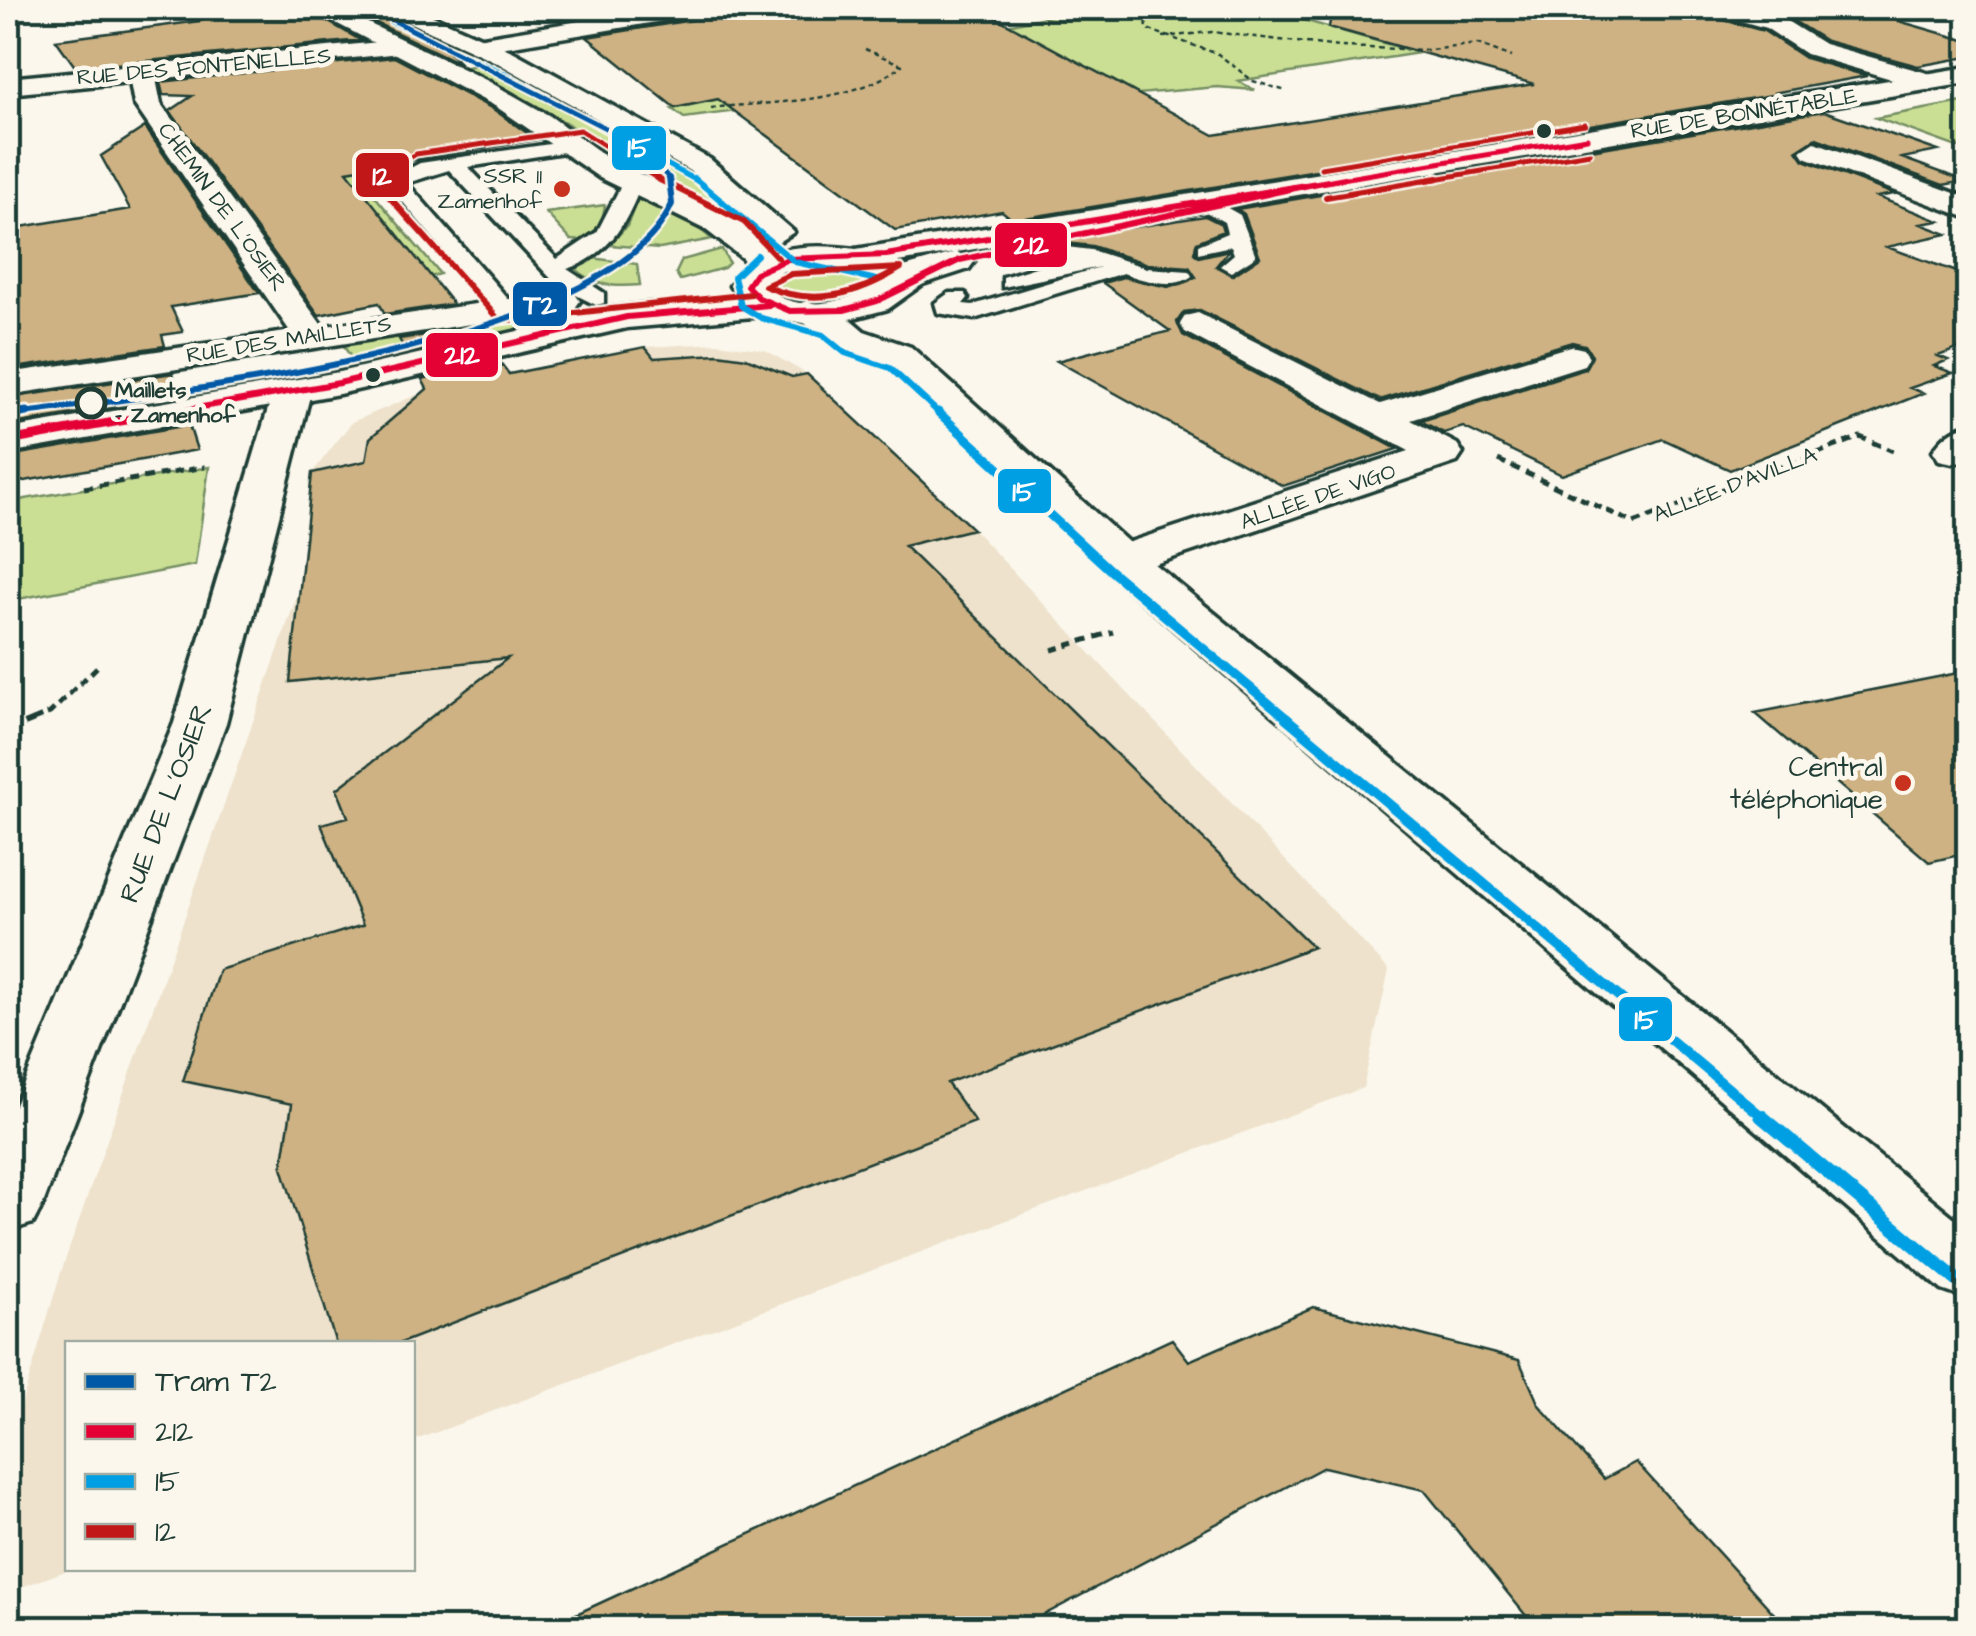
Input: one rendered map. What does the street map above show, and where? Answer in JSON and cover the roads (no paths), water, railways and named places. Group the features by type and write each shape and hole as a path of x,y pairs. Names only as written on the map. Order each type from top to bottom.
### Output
{"street":[{"path":"319,8 400,47 577,144 608,171 675,201 740,241 762,284 807,312 830,321 851,339 898,355 1120,560 1968,1270"},
{"path":"396,8 478,45 700,166 802,248 891,272 883,311 902,331 898,355"},
{"path":"478,45 697,8"},
{"path":"1721,8 1774,23 1815,49 1954,79"},
{"name":"RUE DES FONTENELLES","path":"8,86 400,47"},
{"name":"CHEMIN DE L'OSIER","path":"142,74 148,104 312,336"},
{"name":"RUE DE BONNÉTABLE","path":"762,284 798,258 846,258 1216,216 1264,195 1341,180 1954,79"},
{"path":"1815,151 1968,209"},
{"name":"RUE DE BONNÉTABLE","path":"807,312 847,310 888,294 932,268 1018,247 1216,216 1341,180"},
{"name":"RUE DES MAILLETS","path":"8,384 504,308 762,284"},
{"name":"RUE DES MAILLETS","path":"8,441 292,392 762,284"},
{"name":"ALLÉE DE VIGO","path":"1120,560 1443,454 1198,324"},
{"path":"1377,418 1572,357"},
{"name":"RUE DE L'OSIER","path":"8,1204 200,724 292,392"}],"lane":[{"path":"504,308 395,182 420,169 577,144"},
{"path":"454,164 552,267 578,290 596,298"},
{"path":"552,267 573,263 614,226 632,182"},
{"path":"1216,216 1234,252 1218,257"},
{"path":"1011,282 1086,261 1111,262 1168,267 1146,274 1111,262 1059,249 1018,247"},
{"path":"957,298 946,303 946,308 974,312 1112,273 1118,268 1111,262"}],"tram line":[{"name":"T2","path":"8,415 253,380 435,341 519,314 591,281 659,227 674,193 665,171 643,147 369,8"}],"place":[{"name":"SSR 11 Zamenhof","path":"562,189"},
{"name":"Maillets - Zamenhof","path":"91,403"},
{"name":"Central téléphonique","path":"1903,783"}]}
